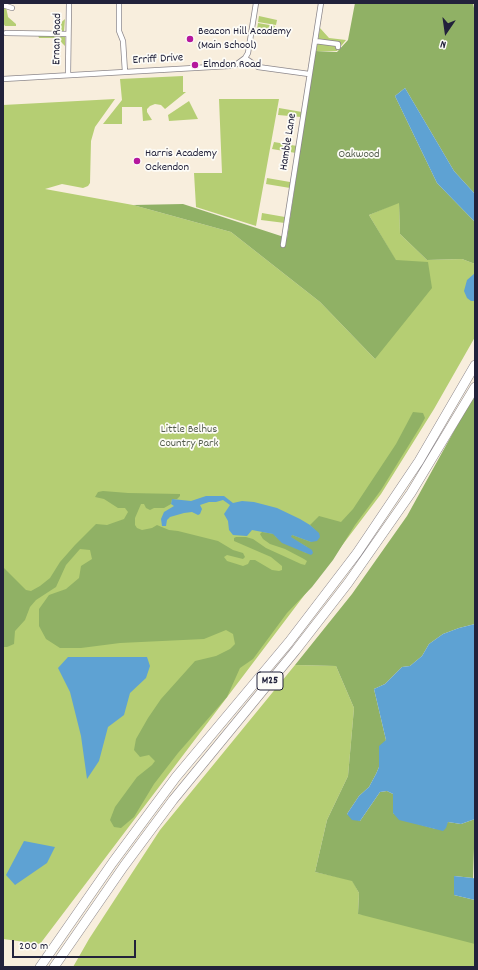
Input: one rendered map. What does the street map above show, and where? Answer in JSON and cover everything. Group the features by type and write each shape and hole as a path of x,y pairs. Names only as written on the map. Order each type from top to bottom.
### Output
{"highway":[{"name":"M25","path":"40,967 159,800 193,756 307,619 357,553 419,461 475,366"},
{"name":"M25","path":"54,967 124,866 173,800 296,650 352,578 411,493 475,387"}],"street":[{"name":"Ernan Road","path":"68,3 68,75"},
{"path":"119,3 119,31 123,41 125,72"},
{"path":"256,3 248,53 245,58 258,67 309,74"},
{"name":"Hamble Lane","path":"283,246 321,3"},
{"path":"3,5 12,8"},
{"path":"6,33 68,34"},
{"path":"315,41 338,44"},
{"name":"Erriff Drive","path":"3,79 228,66 237,64 245,58"}],"green space":[{"name":"Oakwood","path":"355,3 473,3 475,13 475,194 454,171 405,88 395,96 437,183 475,222 475,264 462,259 427,260 400,234 399,203 369,215 396,260 428,262 432,288 375,359 320,302 231,232 133,205 183,204 287,238 315,51 337,52 348,40"},
{"path":"3,6 6,7 8,17 16,24 16,26 5,26 3,23"},
{"path":"259,16 277,20 276,25 258,22"},
{"path":"65,19 64,31 56,31 56,27"},
{"path":"258,23 275,26 274,32 257,29"},
{"path":"320,28 329,38 346,40 337,51 316,52"},
{"path":"38,35 65,35 65,46 57,38 39,38"},
{"path":"183,76 183,92 186,92 165,109 161,105 155,104 150,106 147,109 147,112 152,120 143,121 142,107 122,107 122,124 103,124 122,100 120,79"},
{"name":"Little Belhus Country Park","path":"115,99 95,127 91,141 90,183 88,186 83,188 62,184 45,189 133,205 231,232 320,302 375,359 396,261 369,215 399,202 400,234 427,260 462,259 475,264 475,337 434,409 381,494 40,944 3,939 3,105"},
{"path":"219,99 279,99 256,226 196,207 194,173 222,173"},
{"path":"189,101 198,119 169,121 168,115"},
{"path":"279,108 302,112 301,117 278,115"},
{"path":"274,142 297,146 296,153 272,149"},
{"path":"267,178 290,182 290,188 266,184"},
{"path":"262,213 285,217 285,223 261,220"},
{"path":"475,393 475,624 443,634 429,644 422,656 410,666 402,667 385,684 374,689 386,740 379,758 379,767 376,774 369,787 359,796 347,814 360,821 380,792 387,791 393,794 393,813 418,824 436,829 448,822 461,824 475,819 473,878 454,876 454,895 475,900 475,944 358,914 359,893 352,881 315,872 327,820 348,776 354,708 336,666 295,665 352,594 407,516"},
{"path":"413,412 423,413 425,418 381,490 355,525 333,560 312,587 287,613 253,659 240,668 227,697 178,753 154,784 134,817 121,828 114,827 110,820 115,807 137,777 155,761 149,755 140,757 134,750 136,739 148,718 161,699 195,661 216,656 230,649 235,644 233,634 226,630 204,639 120,643 81,648 60,648 46,639 39,626 39,609 49,595 66,589 79,578 81,566 92,559 90,550 80,549 66,565 56,587 36,600 30,607 25,620 15,631 14,644 3,647 3,567 26,590 31,591 40,586 50,578 60,562 96,524 107,525 124,519 128,512 125,508 118,508 104,499 95,497 98,492 103,491 180,494 177,499 172,499 171,504 164,508 154,508 150,510 146,508 144,504 141,504 135,518 135,525 137,528 142,530 152,528 157,525 169,530 218,541 233,550 243,553 245,557 243,559 227,555 224,557 227,561 243,566 248,564 250,560 255,560 272,570 282,570 282,566 271,557 234,541 234,538 236,537 246,537 253,539 266,548 305,565 307,561 285,549 270,544 263,539 260,534 262,532 274,534 276,537 306,553 307,547 290,537 292,535 311,542 319,534 310,525 319,516 341,522 353,509 396,444"},
{"path":"295,665 336,666 354,708 348,776 327,820 315,872 352,880 359,893 358,914 475,924 475,967 73,967 89,939 160,830"}],"water":[{"path":"405,88 454,171 475,194 475,222 437,183 395,96"},
{"path":"475,273 475,301 471,301 467,298 464,291 467,280"},
{"path":"206,496 224,496 233,503 242,501 254,502 277,508 300,519 319,533 320,537 317,541 311,542 292,535 291,537 312,550 313,553 311,555 282,543 273,534 252,530 247,536 233,535 229,530 228,521 224,514 230,505 223,500 200,505 202,509 198,515 192,512 170,517 167,520 166,526 162,526 161,519 164,512 174,506 171,504 172,499 191,501"},
{"path":"475,624 475,819 461,824 448,822 443,831 399,820 393,813 393,794 387,791 380,792 360,821 352,820 347,814 359,796 369,787 376,774 379,767 379,746 386,740 374,689 385,684 402,667 410,666 422,656 429,644 443,634"},
{"path":"68,657 147,657 150,666 146,678 130,693 124,715 108,727 99,761 87,779 81,736 70,692 58,668"},
{"path":"24,841 55,847 47,863 15,885 6,875"},
{"path":"454,876 475,879 475,900 454,895"}],"place":[{"name":"Beacon Hill Academy (Main School)","path":"190,39"},
{"name":"Elmdon Road","path":"195,65"},
{"name":"Harris Academy Ockendon","path":"137,161"}]}
